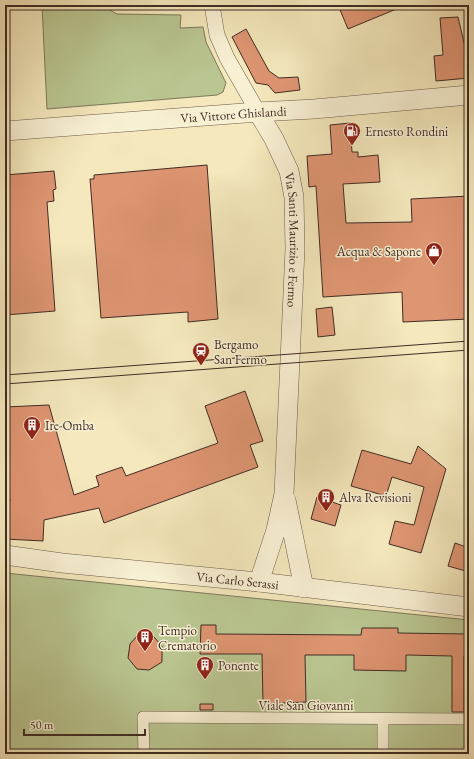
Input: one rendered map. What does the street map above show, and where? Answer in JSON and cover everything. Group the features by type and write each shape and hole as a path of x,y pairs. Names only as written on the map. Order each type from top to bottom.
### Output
{"street":[{"name":"Via Santi Maurizio e Fermo","path":"212,5 217,35 227,58 274,139 289,171 294,197 295,249 284,494 276,530 259,582"},
{"name":"Via Vittore Ghislandi","path":"5,131 258,112 321,109 467,94"},
{"name":"Via Santi Maurizio e Fermo","path":"284,494 304,588"},
{"name":"Via Carlo Serassi","path":"5,555 70,564 259,582 469,607"},
{"name":"Viale San Giovanni","path":"144,754 143,717 469,719"},
{"path":"383,719 383,754"}],"green space":[{"path":"42,5 107,5 110,10 117,14 181,15 180,28 203,27 206,42 226,83 223,92 217,95 47,109"},
{"path":"5,573 469,620 469,754 5,754"}],"building":[{"path":"338,5 406,5 348,29"},
{"path":"458,17 469,64 469,78 436,81 434,56 443,55 440,18"},
{"path":"246,29 269,71 279,78 298,77 300,90 275,93 268,85 256,83 232,37"},
{"path":"350,123 352,152 358,152 358,157 378,155 380,182 343,184 346,223 412,222 411,199 469,196 469,319 403,322 402,292 323,297 316,186 309,187 307,156 332,154 330,125"},
{"path":"207,165 218,319 188,322 188,312 101,318 90,179 94,179 94,175"},
{"path":"54,171 56,189 53,190 54,201 47,202 55,311 5,315 5,175"},
{"path":"332,307 335,335 318,337 316,309"},
{"path":"245,391 263,441 250,445 258,467 104,523 99,508 44,520 43,541 5,539 5,501 10,501 5,473 5,407 49,405 74,495 99,486 96,476 122,467 126,476 218,443 205,406"},
{"path":"418,446 446,469 421,553 389,544 395,521 414,525 424,487 392,477 386,496 351,486 362,450 411,464"},
{"name":"Alva Revisioni","path":"317,497 341,505 335,526 311,519"},
{"path":"455,543 469,548 469,572 448,566"},
{"name":"Ponente","path":"201,625 216,625 216,634 361,635 362,628 398,628 398,633 469,634 469,656 464,656 464,712 452,712 452,656 406,655 406,671 354,670 354,655 305,655 306,702 263,704 262,654 200,654"},
{"name":"Tempio Crematorio","path":"137,636 153,636 162,646 162,662 149,670 137,669 128,658 130,644"},
{"path":"200,704 213,704 213,710 200,710"}],"tram line":[{"path":"5,375 469,341"},
{"path":"5,384 469,350"}],"place":[{"name":"Ernesto Rondini","path":"352,146"},
{"name":"Acqua & Sapone","path":"434,266"},
{"name":"Bergamo San Fermo","path":"201,366"},
{"name":"Ire-Omba","path":"32,440"},
{"name":"Alva Revisioni","path":"326,512"},
{"name":"Tempio Crematorio","path":"145,652"},
{"name":"Ponente","path":"205,680"}]}
